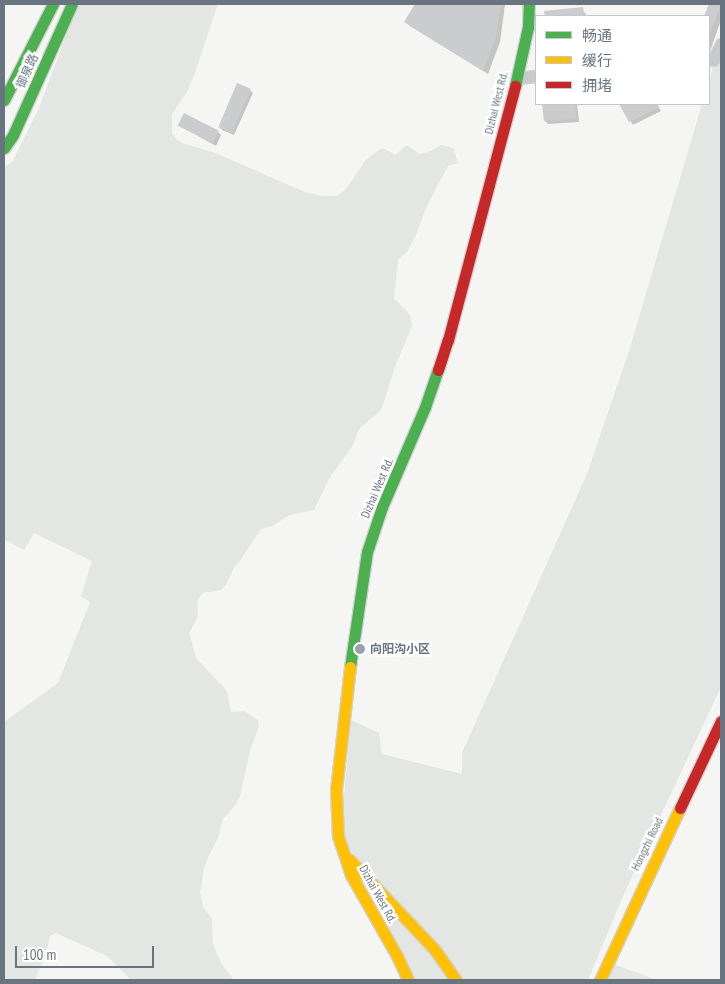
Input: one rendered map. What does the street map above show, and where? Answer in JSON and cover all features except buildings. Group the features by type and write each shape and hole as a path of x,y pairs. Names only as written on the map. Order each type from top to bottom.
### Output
{"main road":[{"name":"御泉路","path":"4,100 53,4"},
{"name":"御泉路","path":"4,148 13,135 72,4"},
{"name":"Dizhai West Rd.","path":"408,980 397,956 351,875 342,850 338,827 336,789 347,685 367,552 382,507 438,371 458,306 517,78 528,27 529,4"},
{"name":"Hongzhi Road","path":"600,980 721,721"},
{"path":"338,827 351,862 436,950 456,980"}],"street":[{"path":"710,60 713,60 721,44"},
{"path":"517,78 535,76"}],"shaded area":[{"path":"78,4 218,4 195,73 187,92 172,114 172,133 182,143 215,153 305,192 322,196 337,196 346,189 366,160 380,149 385,149 395,155 407,145 419,154 429,152 441,145 453,148 458,163 448,166 426,208 416,235 407,252 398,260 394,298 410,315 412,326 396,364 381,410 359,429 353,445 329,479 314,510 289,515 274,525 261,529 234,567 226,585 221,590 202,593 197,602 198,617 189,633 196,658 227,691 231,712 244,711 258,720 259,726 250,751 240,796 236,804 223,819 218,838 204,868 200,893 203,907 212,919 213,944 221,963 234,980 131,980 107,956 56,933 50,936 45,957 35,980 4,980 4,722 58,683 90,602 81,596 92,561 34,533 24,550 4,539 4,168 13,161 39,108"},
{"path":"721,65 721,687 623,896 588,980 460,980 445,954 340,839 351,720 379,733 382,754 462,774 462,753 587,474 630,348 702,105 710,105 710,77 713,66"},
{"path":"365,889 369,889 428,949 449,980 415,980"},
{"path":"613,964 654,979 654,980 606,980"}],"traffic: fast":[{"path":"4,100 53,4"},
{"path":"4,148 13,135 72,4"},
{"path":"515,86 528,27 529,4"},
{"path":"350,667 367,552 382,507 425,407 438,370"}],"traffic: slow":[{"path":"350,667 336,789 338,836 351,875 397,956 408,980"},
{"path":"600,980 680,808"},
{"path":"349,859 435,950 456,980"}],"traffic: jam":[{"path":"438,370 448,340 515,86"},
{"path":"680,808 721,721"}],"place":[{"name":"向阳沟小区","path":"360,649"}]}
